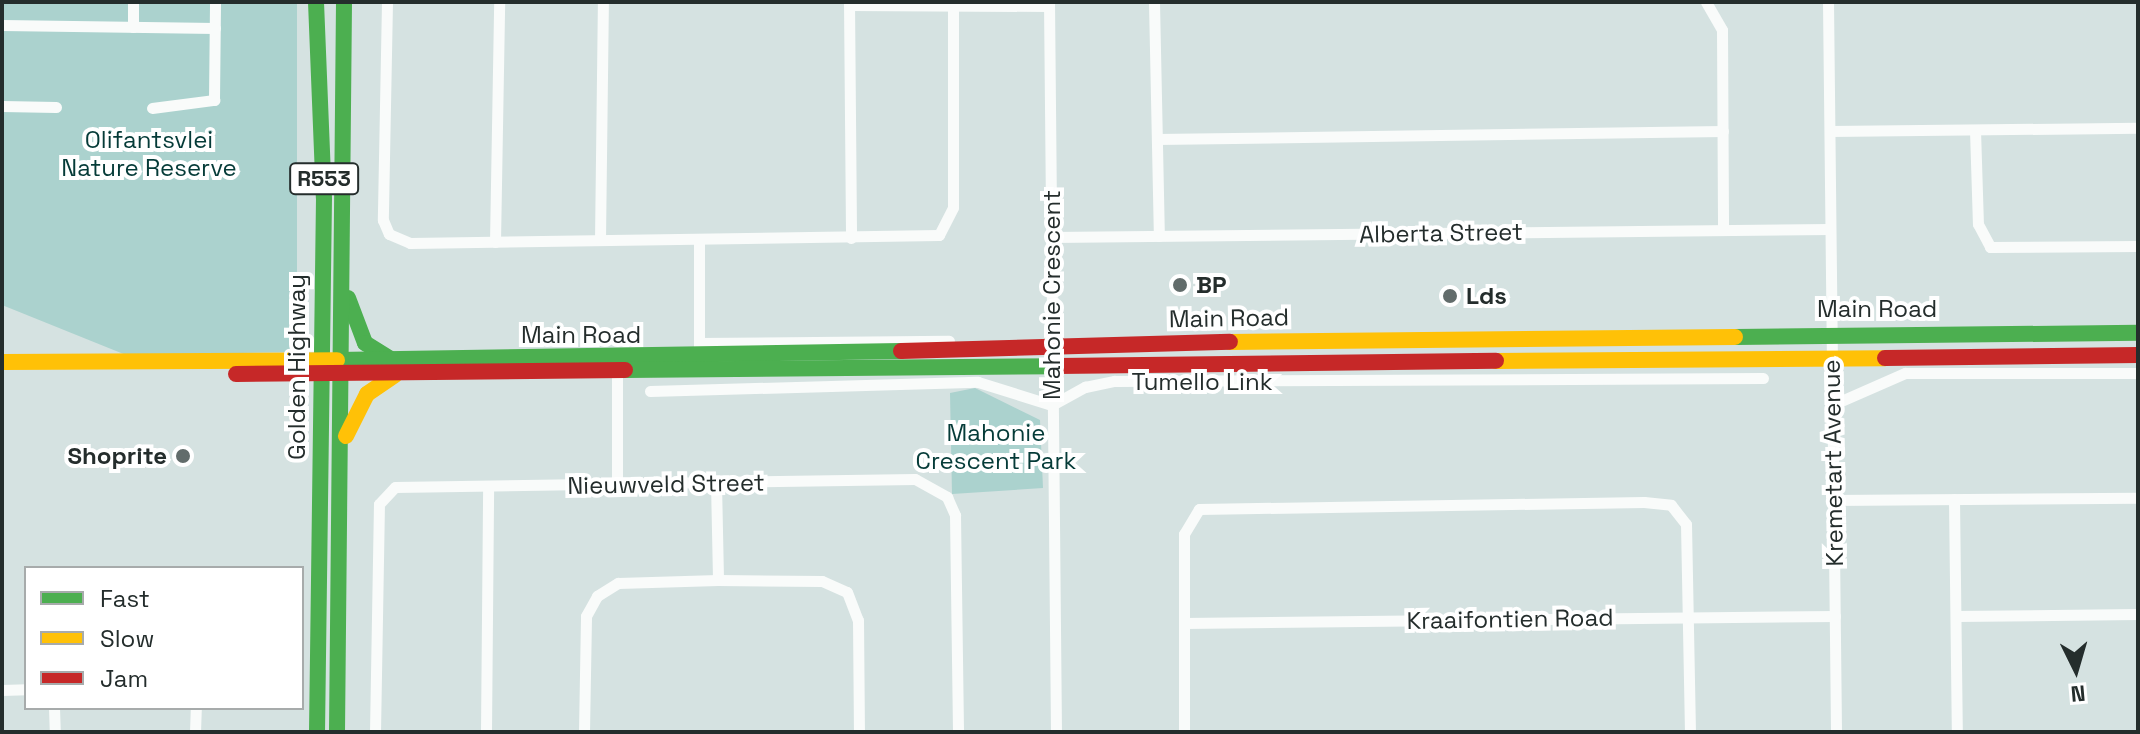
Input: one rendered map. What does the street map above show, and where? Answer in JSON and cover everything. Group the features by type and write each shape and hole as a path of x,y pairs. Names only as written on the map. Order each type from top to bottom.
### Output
{"main road":[{"name":"Golden Highway","path":"316,2 323,96 317,732"},
{"name":"Golden Highway","path":"337,732 344,2"},
{"path":"342,450 359,404 395,368 365,343 343,284"},
{"name":"Main Road","path":"2,362 341,370 617,366 699,357 1053,346 1831,333 2138,333"},
{"name":"Main Road","path":"699,357 1053,365 1832,355 2138,355"}],"street":[{"path":"133,2 133,27"},
{"path":"152,108 213,102 215,2"},
{"path":"387,2 382,185 384,226 393,238 495,242 924,238 947,227 954,196 953,4"},
{"path":"495,242 499,2"},
{"path":"600,240 603,2"},
{"path":"1154,2 1159,236"},
{"path":"1706,2 1722,30 1723,230"},
{"name":"Kremetart Avenue","path":"1828,2 1836,732"},
{"path":"851,238 849,4 1049,4"},
{"name":"Mahonie Crescent","path":"1049,4 1056,732"},
{"path":"2,25 215,28"},
{"path":"2,106 56,107"},
{"path":"1830,131 2138,128"},
{"path":"1975,130 1978,224 1990,247 2138,246"},
{"path":"1157,139 1723,131"},
{"name":"Alberta Street","path":"1052,237 1830,229"},
{"path":"699,241 699,357 949,341"},
{"path":"617,366 617,484"},
{"path":"1832,405 1905,373 2138,373"},
{"name":"Tumello Link","path":"1052,405 1085,387 1114,381 1763,378"},
{"path":"650,391 978,382 1052,405"},
{"name":"Nieuwveld Street","path":"375,732 384,496 404,485 915,479 947,497 956,527 958,732"},
{"path":"716,483 718,580"},
{"path":"486,732 488,486"},
{"path":"1832,500 2138,498"},
{"path":"1954,499 1957,732"},
{"path":"1184,732 1184,534 1194,513 1644,502 1679,510 1687,531 1690,732"},
{"path":"584,732 586,616 597,596 626,582 718,580 822,581 851,598 858,620 859,732"},
{"path":"1956,616 2138,614"},
{"name":"Kraaifontien Road","path":"1184,623 1835,616"},
{"path":"2,690 24,689"},
{"path":"54,710 55,732"},
{"path":"195,732 196,710"}],"green space":[{"name":"Olifantsvlei Nature Reserve","path":"2,2 297,2 297,352 126,355 2,305"},
{"name":"Mahonie Crescent Park","path":"975,388 1040,420 1043,488 952,494 950,393"}],"traffic: fast":[{"path":"316,2 324,198 317,732"},
{"path":"337,732 344,2"},
{"path":"348,298 365,343 395,362"},
{"path":"1735,337 2138,333"},
{"path":"337,360 901,351"},
{"path":"625,370 1058,366"}],"traffic: slow":[{"path":"1230,342 1735,337"},
{"path":"1496,361 1885,358"},
{"path":"2,362 337,360"},
{"path":"346,436 367,394 395,375"}],"traffic: jam":[{"path":"901,351 1230,342"},
{"path":"1885,358 2138,355"},
{"path":"1058,366 1496,361"},
{"path":"236,374 625,370"}],"place":[{"name":"BP","path":"1180,285"},
{"name":"Lds","path":"1450,296"},
{"name":"Shoprite","path":"183,456"}]}
